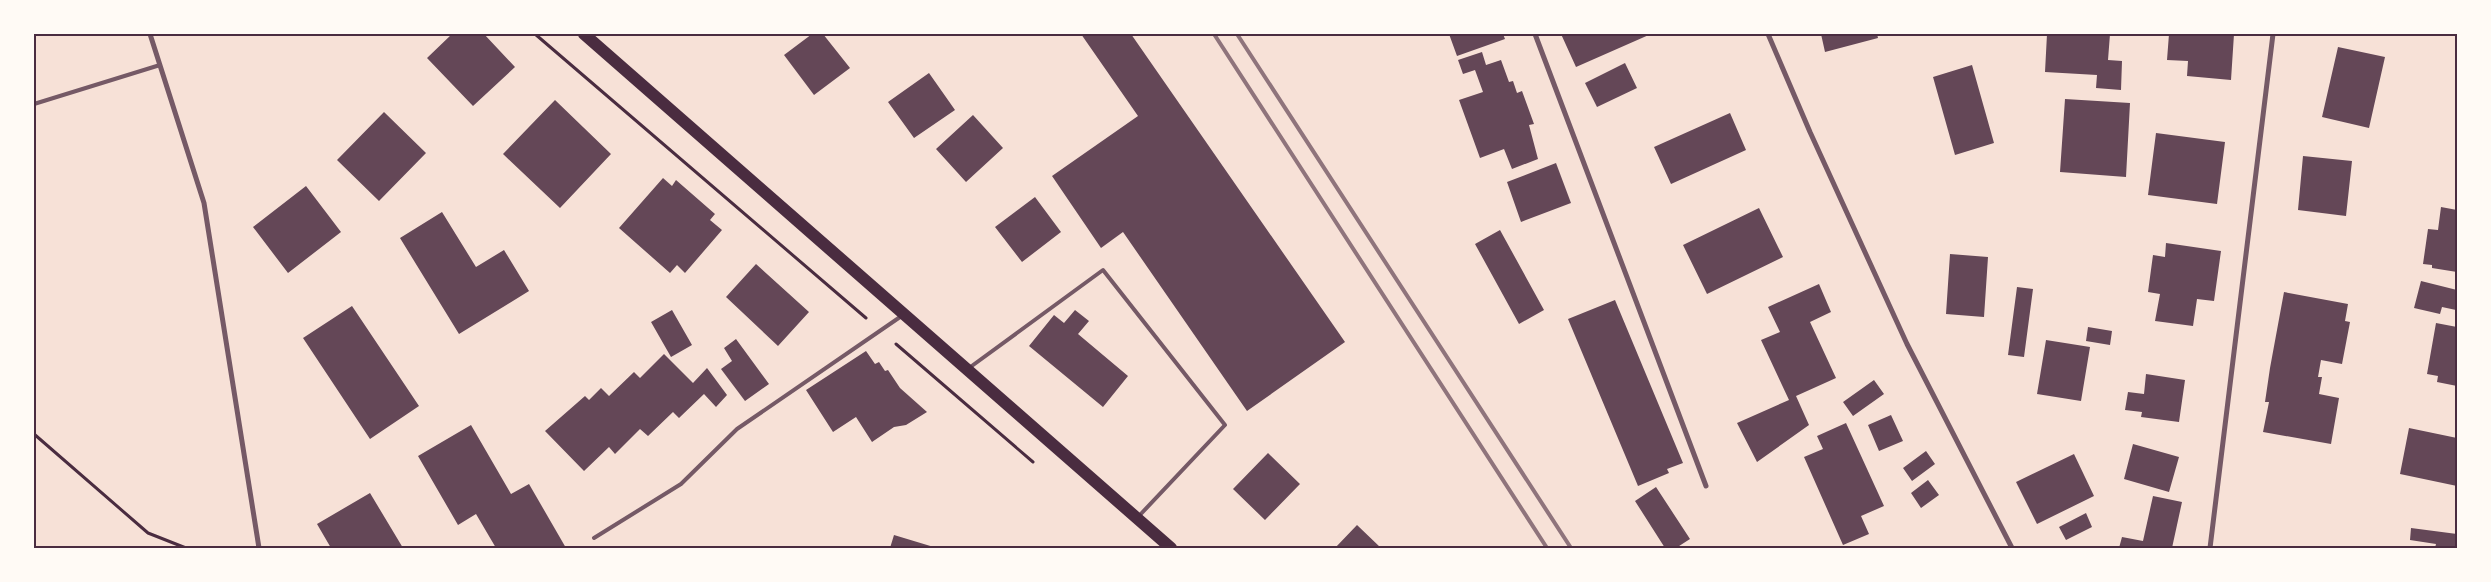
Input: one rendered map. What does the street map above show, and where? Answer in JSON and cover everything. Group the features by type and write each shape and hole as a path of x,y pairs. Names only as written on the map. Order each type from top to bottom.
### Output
{"main road":[{"path":"584,34 1171,548"}],"street":[{"path":"150,34 204,203 252,514 259,548"},
{"path":"1534,34 1706,486"},
{"path":"1768,34 1810,132 1908,344 2012,548"},
{"path":"2210,548 2274,34"}],"lane":[{"path":"34,104 160,65"},
{"path":"967,369 1103,270 1225,426 1137,519"},
{"path":"594,538 681,484 737,429 905,314"}],"path":[{"path":"535,34 1037,464"},
{"path":"34,434 148,533 186,548"}],"building":[{"path":"452,34 484,34 515,67 473,106 427,58"},
{"path":"812,34 823,34 850,68 814,95 784,55"},
{"path":"1081,34 1131,34 1345,342 1247,411 1123,232 1101,248 1052,176 1138,116"},
{"path":"1449,34 1503,34 1505,39 1457,56"},
{"path":"1561,34 1651,34 1576,67"},
{"path":"1821,34 1877,34 1878,38 1825,52"},
{"path":"2047,34 2110,34 2108,60 2122,61 2121,90 2096,88 2097,75 2045,72"},
{"path":"2169,34 2234,34 2231,80 2187,76 2188,61 2167,60"},
{"path":"2338,47 2385,57 2369,128 2322,117"},
{"path":"1482,52 1486,65 1501,60 1509,82 1513,81 1517,93 1522,91 1534,124 1529,125 1538,159 1512,169 1504,149 1480,158 1459,100 1483,92 1475,70 1463,74 1458,60"},
{"path":"1625,63 1637,88 1597,107 1585,83"},
{"path":"1972,65 1994,143 1955,155 1933,77"},
{"path":"929,73 955,110 914,138 888,102"},
{"path":"2065,99 2130,103 2126,177 2060,172"},
{"path":"555,100 611,154 560,208 503,154"},
{"path":"384,112 426,153 379,201 337,160"},
{"path":"1730,113 1746,150 1671,184 1654,147"},
{"path":"973,115 1003,148 966,182 936,149"},
{"path":"2156,133 2225,142 2217,204 2148,195"},
{"path":"2303,156 2352,161 2346,216 2298,210"},
{"path":"1556,163 1571,203 1521,222 1507,182"},
{"path":"663,178 672,186 676,180 715,214 710,220 722,230 685,273 677,265 670,273 619,228"},
{"path":"306,186 341,232 288,273 253,227"},
{"path":"1035,197 1061,232 1022,262 995,227"},
{"path":"2441,207 2457,210 2457,272 2432,268 2432,265 2423,264 2428,229 2438,230"},
{"path":"1759,208 1783,257 1707,294 1683,245"},
{"path":"442,212 476,267 504,250 529,291 459,334 400,238"},
{"path":"1500,230 1544,310 1519,324 1475,244"},
{"path":"2166,243 2221,251 2214,301 2197,299 2193,326 2155,321 2160,294 2148,292 2153,255 2165,257"},
{"path":"1950,254 1988,257 1984,317 1946,314"},
{"path":"756,264 809,312 778,346 726,297"},
{"path":"2421,281 2457,290 2456,310 2442,307 2440,314 2414,308"},
{"path":"1819,284 1831,312 1810,322 1836,378 1796,396 1809,425 1757,462 1737,423 1789,400 1761,340 1780,332 1768,307"},
{"path":"2017,287 2033,289 2024,357 2008,355"},
{"path":"2284,292 2348,304 2345,321 2350,322 2342,364 2321,360 2318,377 2322,377 2319,394 2339,398 2331,444 2263,432 2269,402 2265,402 2270,368"},
{"path":"1615,300 1683,463 1667,469 1669,473 1638,486 1568,319"},
{"path":"352,306 419,406 370,439 303,338"},
{"path":"672,310 692,345 671,357 651,322"},
{"path":"1075,310 1089,321 1078,334 1128,376 1103,407 1029,346 1054,315 1064,323"},
{"path":"2436,323 2457,327 2457,386 2437,382 2438,376 2427,374"},
{"path":"2088,327 2112,331 2110,345 2086,341"},
{"path":"736,339 769,384 745,401 721,369 732,361 724,348"},
{"path":"2046,340 2090,347 2081,401 2037,394"},
{"path":"866,351 875,364 879,362 885,371 888,370 900,388 927,412 906,425 894,427 872,442 856,417 833,432 806,390"},
{"path":"664,354 693,383 707,368 727,395 716,407 704,394 679,418 673,412 648,436 640,429 615,454 609,447 584,471 545,431 585,396 589,400 601,388 609,396 634,372 640,378"},
{"path":"2146,374 2185,380 2179,422 2141,417 2142,412 2125,410 2128,392 2144,394"},
{"path":"1874,380 1884,394 1853,416 1843,402"},
{"path":"1891,415 1903,441 1879,451 1868,425"},
{"path":"1846,423 1884,506 1861,516 1869,534 1843,545 1804,457 1823,449 1817,436"},
{"path":"471,425 511,494 529,484 566,548 496,548 476,514 458,525 418,456"},
{"path":"2409,428 2457,438 2457,486 2400,474"},
{"path":"2133,444 2179,457 2169,492 2124,479"},
{"path":"1926,451 1935,464 1912,481 1903,468"},
{"path":"1268,453 1300,484 1265,520 1233,489"},
{"path":"2074,454 2094,496 2037,524 2016,482"},
{"path":"1928,480 1939,495 1921,508 1911,493"},
{"path":"1656,487 1690,539 1676,548 1665,548 1635,501"},
{"path":"370,493 403,548 331,548 317,524"},
{"path":"2153,496 2182,502 2172,548 2119,548 2122,537 2143,541"},
{"path":"2086,513 2092,527 2066,540 2059,527"},
{"path":"1357,525 1381,548 1335,548"},
{"path":"2411,528 2457,534 2457,548 2435,548 2436,544 2410,540"},
{"path":"894,535 937,548 890,548"}],"railway":[{"path":"1214,34 1547,548"},
{"path":"1237,34 1571,548"}]}
